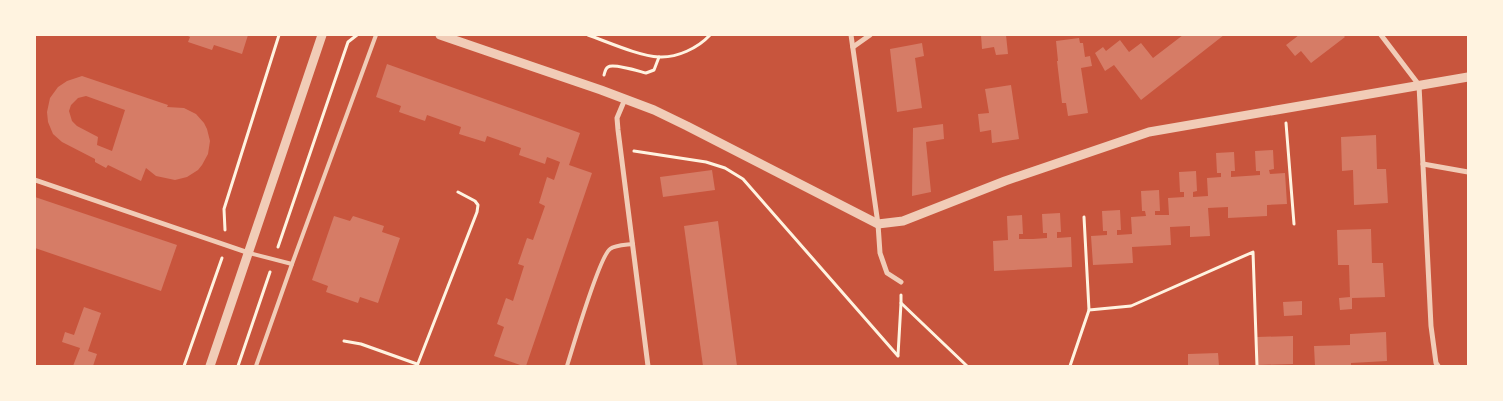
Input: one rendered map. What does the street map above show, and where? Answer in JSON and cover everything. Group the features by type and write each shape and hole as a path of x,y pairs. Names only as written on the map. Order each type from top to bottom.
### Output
{"street":[{"path":"210,366 322,35"},
{"path":"440,35 654,110 878,224 904,221 1005,180 1149,132 1468,76"},
{"path":"851,35 878,224 880,253 887,273 901,282"},
{"path":"853,47 870,35"},
{"path":"1381,35 1420,85 1431,326 1435,365"},
{"path":"625,99 617,118 648,366"},
{"path":"1423,164 1468,172"},
{"path":"35,180 249,253"}],"lane":[{"path":"256,366 376,35"},
{"path":"566,366 598,271 606,254 610,248 633,244"},
{"path":"249,253 292,264"}],"path":[{"path":"184,366 226,245 224,209 279,35"},
{"path":"238,366 348,42 357,35"},
{"path":"588,35 658,57 670,56 690,50 703,43 710,35"},
{"path":"601,90 608,67 614,66 646,73 654,70 658,57"},
{"path":"1285,108 1294,224"},
{"path":"621,148 706,162 725,168 743,179 898,356 901,282"},
{"path":"344,341 361,344 417,365 477,212 478,205 476,201 458,192"},
{"path":"1070,366 1089,310 1084,217"},
{"path":"1089,310 1131,306 1253,252 1257,366"},
{"path":"900,303 967,366"}],"building":[{"path":"186,35 248,35 242,54 214,45 212,50 188,42 190,37"},
{"path":"981,35 1006,35 1008,54 996,55 994,47 982,49"},
{"path":"1183,35 1224,35 1141,100 1114,65 1105,71 1095,53 1103,47 1106,51 1120,40 1129,52 1141,43 1153,58"},
{"path":"1299,35 1343,35 1345,37 1311,63 1301,51 1295,56 1286,45"},
{"path":"1079,38 1080,43 1083,43 1085,57 1090,56 1092,66 1081,68 1088,113 1068,116 1066,103 1062,103 1056,41"},
{"path":"922,43 924,56 915,58 922,108 897,112 890,49"},
{"path":"387,64 580,133 569,165 592,173 526,366 494,356 504,327 497,324 506,298 513,301 524,266 518,264 527,238 533,240 545,206 539,203 547,177 554,180 560,162 547,157 545,164 519,155 521,148 487,136 485,142 459,134 461,127 427,115 425,121 399,112 401,106 376,97"},
{"path":"82,76 168,105 167,107 184,108 196,114 204,123 210,141 208,154 202,165 187,177 175,180 156,176 146,168 141,181 108,165 106,168 95,162 95,159 62,142 53,134 48,122 47,112 50,98 58,87 67,81","holes":["86,96 125,110 112,151 97,145 98,137 77,126 72,121 69,111 71,105 78,98"]},
{"path":"1011,85 1019,139 992,143 991,130 980,132 978,114 989,113 985,89"},
{"path":"943,124 944,139 926,142 931,192 912,196 913,128"},
{"path":"1376,135 1377,169 1386,169 1388,203 1354,205 1353,170 1342,171 1341,137"},
{"path":"1273,150 1274,169 1269,170 1270,174 1285,173 1287,204 1267,205 1267,216 1228,218 1228,207 1208,208 1210,236 1190,237 1190,226 1170,227 1171,245 1132,247 1133,263 1093,265 1091,236 1107,235 1107,231 1103,231 1102,211 1120,210 1121,230 1117,230 1117,235 1132,234 1131,217 1146,216 1145,211 1142,211 1141,191 1159,190 1160,211 1155,211 1155,215 1169,215 1168,198 1184,197 1184,192 1180,192 1179,172 1196,171 1197,191 1193,192 1193,197 1208,196 1207,178 1221,177 1221,173 1217,173 1216,153 1234,152 1235,171 1231,171 1231,177 1260,175 1260,171 1256,171 1255,151"},
{"path":"712,170 715,190 663,197 660,177"},
{"path":"35,197 177,245 161,291 35,248"},
{"path":"1060,213 1061,232 1057,232 1057,238 1071,237 1072,267 994,271 993,241 1008,240 1007,216 1022,215 1023,234 1019,234 1019,239 1033,239 1047,238 1047,233 1043,233 1042,214"},
{"path":"334,216 350,221 353,216 384,226 382,232 400,238 378,303 360,297 358,303 326,292 328,286 312,280"},
{"path":"718,221 737,366 703,366 684,226"},
{"path":"1371,229 1372,263 1383,263 1385,297 1352,298 1352,309 1340,310 1339,298 1350,297 1349,265 1338,265 1337,230"},
{"path":"1302,301 1302,315 1284,316 1283,302"},
{"path":"84,307 101,313 88,351 97,354 93,366 73,366 80,348 62,342 65,332 74,335"},
{"path":"1386,332 1387,361 1351,363 1351,366 1315,366 1314,346 1350,345 1350,334"},
{"path":"1293,336 1293,364 1258,365 1257,337"},
{"path":"1218,353 1219,366 1188,366 1188,354"}]}
